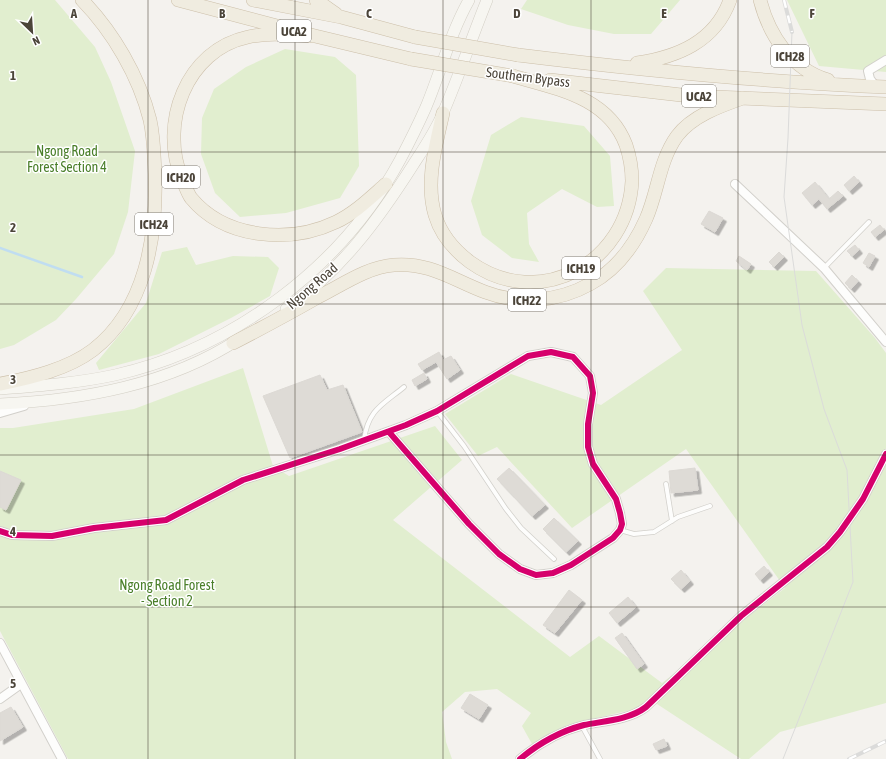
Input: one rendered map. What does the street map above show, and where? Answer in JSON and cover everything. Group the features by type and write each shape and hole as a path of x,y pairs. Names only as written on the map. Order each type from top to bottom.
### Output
{"highway":[{"name":"ICH24","path":"0,384 45,372 69,363 92,350 109,336 138,291 147,261 154,227 155,190 154,147 150,120 142,96 115,43 100,21 82,0"},
{"name":"Southern Bypass","path":"178,0 315,36 411,59 513,76 672,94 886,104"},
{"name":"Southern Bypass","path":"253,0 341,17 415,37 518,55 593,65 620,66 728,78 881,87"},
{"path":"316,0 341,17"},
{"path":"620,66 654,61 681,52 701,40 720,19 730,0"},
{"name":"ICH28","path":"760,0 764,16 772,34 790,57 804,69 818,77 847,85"},
{"name":"ICH20","path":"315,36 276,35 247,37 217,50 202,62 186,84 179,99 174,129 176,166 185,187 191,197 205,211 248,233 264,235 295,234 323,228 350,214 386,184"},
{"name":"ICH19","path":"443,113 433,157 432,184 435,214 441,230 449,243 461,255 477,267 507,279 540,282 566,276 591,262 604,250 614,238 623,223 631,192 632,168 628,152 623,138 615,125 595,105 571,93 513,76"},
{"name":"ICH22","path":"234,343 354,278 376,269 393,265 412,264 436,269 487,292 516,299 552,298 576,291 607,273 623,258 646,219 661,167 678,135 694,120 723,105 743,98"}],"main road":[{"name":"Ngong Road","path":"0,389 90,380 116,375 168,359 221,335 265,308 313,270 353,229 370,208 400,160 425,108 459,18 470,0"},
{"name":"Ngong Road","path":"0,404 36,402 90,394 158,377 201,360 234,343 310,292 362,238 399,189 428,144 443,113 487,0"}],"street":[{"path":"881,87 870,79 868,71 872,67 886,60"},
{"path":"735,184 824,268 886,341"},
{"path":"0,531 12,536 52,536 94,528 166,520 243,480 389,432 437,411 528,356 551,352 572,357 590,376 593,392 588,424 588,447 593,464 616,499 621,518 620,530 613,538 571,565 553,573 536,574 520,569 499,554 455,508 389,432"},
{"path":"0,413 36,402"},
{"path":"520,759 558,734 582,726 616,719 641,711 741,616 790,575 817,556 840,532 863,499 886,454"},
{"path":"0,644 62,759"},
{"path":"0,698 21,684"}],"lane":[{"path":"824,268 869,222"},
{"path":"364,441 369,418 404,387"},
{"path":"437,411 464,446 521,528 554,559"},
{"path":"666,484 672,521"},
{"path":"620,530 634,534 645,534 663,527 678,517 710,506"},
{"path":"582,726 600,759"}],"green space":[{"name":"Ngong Road Forest Section 4","path":"0,0 55,0 95,47 111,82 135,151 128,212 114,254 56,320 14,345 0,349"},
{"path":"527,0 680,0 651,34 614,34 568,25 521,9"},
{"path":"787,0 886,0 886,72 819,66"},
{"path":"285,49 335,57 356,75 359,166 340,198 286,213 240,217 215,193 201,154 202,118 214,89 246,67"},
{"path":"521,117 584,126 610,156 614,206 597,207 562,189 527,213 529,244 539,262 512,258 482,235 471,201 491,135"},
{"path":"187,247 196,265 233,256 268,257 279,268 270,296 231,318 159,354 99,370 96,363 146,303 162,252"},
{"name":"Ngong Road Forest - Section 2","path":"666,268 816,271 875,338 886,353 886,703 780,732 749,759 741,759 657,704 567,725 532,744 522,726 531,713 497,689 465,692 442,712 446,742 452,759 68,759 0,631 0,428 13,428 134,409 243,368 273,466 289,476 435,426 462,460 393,520 570,657 599,636 662,683 785,588 686,449 572,528 497,447 478,456 445,414 511,374 601,405 682,350 643,291"}],"building":[{"path":"854,176 859,182 849,191 844,185"},
{"path":"815,182 829,199 838,191 843,196 827,209 819,199 812,205 802,193"},
{"path":"709,211 723,218 715,232 701,224"},
{"path":"880,225 884,230 875,237 871,232"},
{"path":"855,245 859,250 852,256 847,251"},
{"path":"779,252 784,257 774,267 769,262"},
{"path":"869,253 875,256 869,267 863,263"},
{"path":"739,256 751,264 747,270 736,261"},
{"path":"852,275 858,281 851,289 845,283"},
{"path":"439,352 443,360 451,356 460,370 447,379 436,362 422,370 418,364"},
{"path":"424,373 427,379 415,386 412,380"},
{"path":"320,375 327,390 343,385 362,432 290,458 263,396"},
{"path":"509,468 545,505 532,516 497,479"},
{"path":"695,468 698,490 671,493 669,471"},
{"path":"0,471 21,480 6,510 0,507"},
{"path":"554,518 578,541 566,552 543,529"},
{"path":"764,566 769,572 760,580 755,574"},
{"path":"681,570 690,581 681,589 671,579"},
{"path":"569,590 582,600 555,633 543,625"},
{"path":"628,597 636,607 617,623 609,613"},
{"path":"622,633 644,664 637,669 615,638"},
{"path":"470,694 488,705 479,719 461,708"},
{"path":"11,707 23,727 0,741 0,713"},
{"path":"664,739 667,746 656,750 653,744"}],"waterway":[{"path":"0,248 82,277"}],"tram line":[{"path":"783,759 853,582 847,470 824,409 802,325 784,197 792,32"}],"railway":[{"path":"784,0 792,32"},
{"path":"849,759 886,741"}],"cycle path":[{"path":"0,531 12,535 52,536 94,528 166,520 243,480 340,449 406,425 437,411 528,356 551,352 573,357 590,376 593,393 588,424 588,447 593,464 616,499 622,524 620,530 613,538 571,565 553,573 536,575 520,569 499,554 469,524 389,432"},
{"path":"520,759 534,748 558,734 584,725 632,715 646,707 741,616 827,547 840,532 863,499 886,454"}]}
